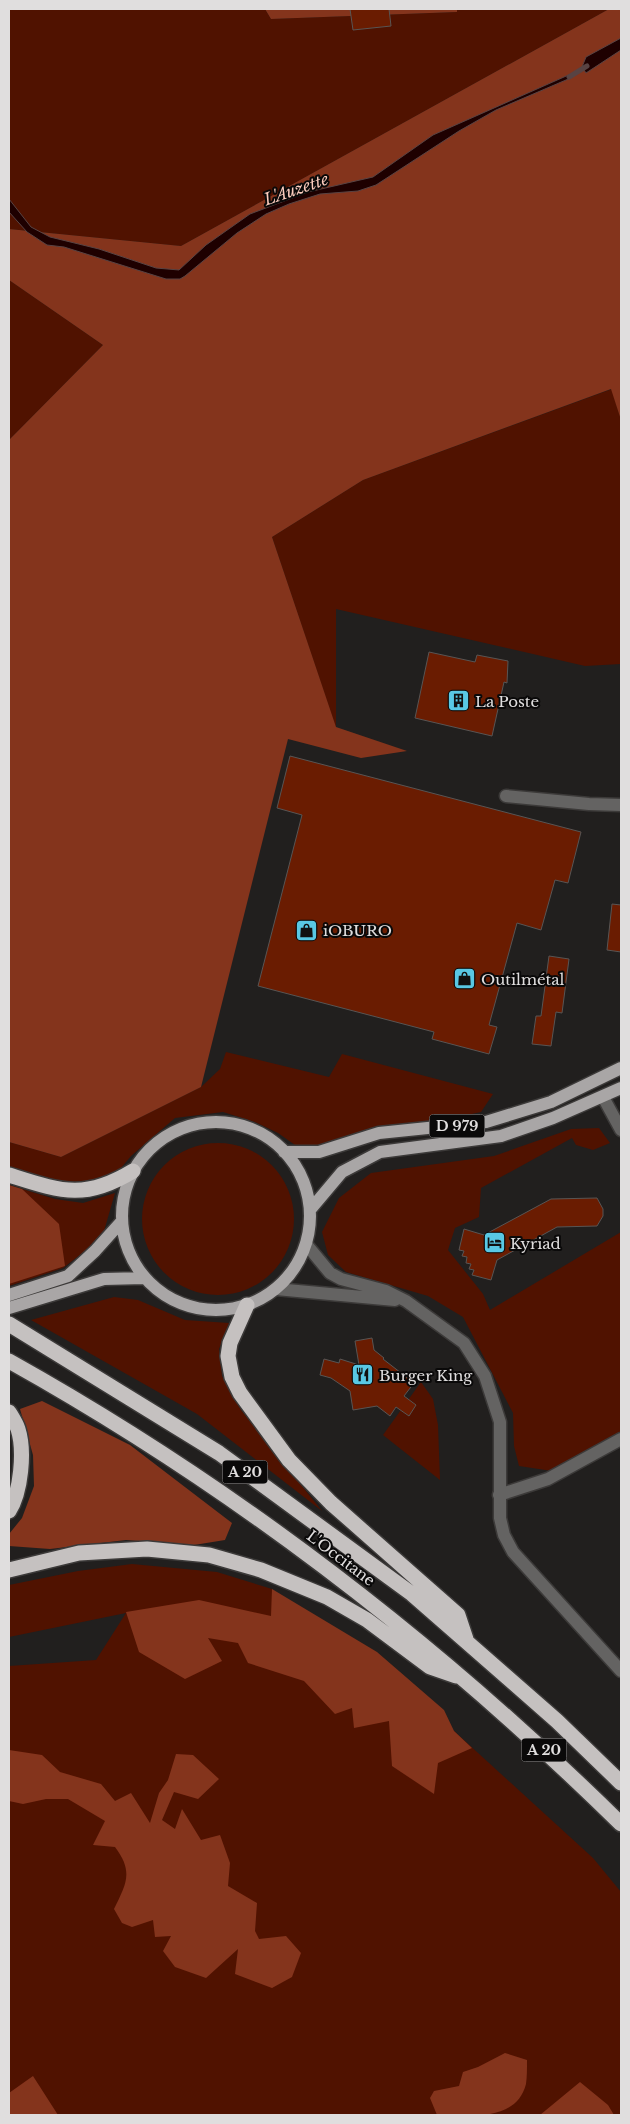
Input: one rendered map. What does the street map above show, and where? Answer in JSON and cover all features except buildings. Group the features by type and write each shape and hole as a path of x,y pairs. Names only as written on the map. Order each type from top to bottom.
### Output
{"highway":[{"path":"9,1175 57,1190 76,1192 117,1181 133,1171"},
{"path":"247,1305 230,1343 228,1356 232,1377 240,1393 288,1460 331,1503 458,1615 467,1641"},
{"name":"L'Occitane","path":"9,1324 218,1453 412,1594 557,1721 621,1783"},
{"name":"L'Occitane","path":"9,1361 186,1469 259,1520 389,1616 523,1730 621,1824"},
{"path":"9,1412 18,1430 22,1465 13,1504 9,1511"},
{"path":"9,1570 79,1553 147,1549 210,1555 261,1570 326,1596 367,1620 430,1667 465,1679"}],"main road":[{"name":"D 979","path":"284,1152 319,1152 379,1133 486,1122 551,1102 621,1068"},
{"name":"D 979","path":"310,1210 342,1172 380,1152 501,1136 603,1097 621,1088"},
{"path":"204,1123 233,1124 242,1127 261,1134 284,1152 302,1178 310,1210 306,1244 294,1268 276,1289 247,1305 219,1310 191,1307 165,1296 144,1278 128,1251 122,1221 122,1204 133,1171 151,1148 175,1131 204,1123"},
{"path":"9,1308 70,1281 122,1221"},
{"path":"9,1295 70,1281 144,1278"}],"street":[{"path":"506,796 621,805"},
{"path":"603,1097 621,1130"},
{"path":"306,1244 330,1272 340,1280 386,1291 406,1301 441,1324 464,1343 485,1376 500,1422 499,1494 504,1535 513,1552 621,1670"},
{"path":"276,1289 406,1301"},
{"path":"499,1494 548,1479 621,1439"}],"shaded area":[{"path":"9,9 265,9 271,19 457,12 457,9 609,9 181,246 9,229"},
{"path":"265,9 457,9 457,12 271,19"},
{"path":"609,9 621,9 621,420 611,389 363,480 272,537 336,727 407,751 361,758 288,739 201,1087 61,1157 9,1142 9,440 103,345 9,280 9,229 181,246"},
{"path":"621,38 621,50 586,73 582,67 586,57"},
{"path":"573,73 573,77 496,110 459,131 376,185 358,191 320,194 266,214 237,233 180,279 166,279 64,247 47,245 27,232 9,212 9,199 31,227 50,237 99,249 156,268 179,270 206,245 250,214 308,192 373,177 433,135"},
{"path":"9,280 103,345 9,440"},
{"path":"612,389 621,420 621,664 585,666 336,609 336,728 272,537 363,480"},
{"path":"226,1052 329,1077 342,1054 493,1094 481,1112 321,1146 295,1145 278,1133 255,1122 223,1112 175,1118 131,1156 116,1174 75,1186 9,1167 9,1142 61,1157 201,1087 220,1069"},
{"path":"599,1128 610,1143 593,1150 576,1145 572,1138 481,1188 479,1217 455,1228 448,1250 483,1294 490,1310 621,1232 621,1432 552,1471 519,1466 514,1446 513,1413 463,1317 428,1296 346,1272 328,1255 322,1232 339,1198 371,1173 494,1156 571,1129"},
{"path":"218,1143 247,1149 272,1165 288,1190 294,1219 288,1248 272,1273 247,1289 218,1295 189,1289 164,1273 148,1248 142,1219 148,1190 164,1165 189,1149"},
{"path":"9,1185 55,1199 83,1203 115,1193 102,1238 63,1268 9,1286"},
{"path":"9,1185 22,1189 59,1224 65,1266 9,1284"},
{"path":"114,1297 138,1300 185,1320 229,1323 219,1349 222,1376 241,1410 322,1511 197,1414 31,1320"},
{"path":"421,1382 433,1399 438,1425 440,1480 383,1435"},
{"path":"42,1401 130,1445 232,1523 225,1540 194,1545 126,1540 50,1549 9,1546 9,1534 22,1518 34,1486 33,1455 20,1409"},
{"path":"132,1564 217,1572 272,1589 272,1616 454,1731 593,1858 621,1892 621,2115 9,2115 9,1666 96,1660 126,1613 9,1637 9,1585 78,1571"},
{"path":"272,1589 377,1652 444,1710 454,1731 472,1748 438,1763 434,1794 392,1766 389,1721 354,1728 352,1708 335,1714 304,1681 248,1663 238,1643 208,1638 222,1661 185,1679 139,1652 126,1612 199,1600 271,1616"},
{"path":"9,1750 42,1755 60,1772 101,1784 115,1801 131,1793 150,1823 159,1793 168,1780 176,1754 193,1755 219,1779 198,1799 174,1792 162,1820 175,1829 182,1809 201,1840 220,1835 230,1863 228,1886 257,1903 255,1931 259,1939 286,1936 301,1953 292,1977 272,1988 235,1974 238,1949 206,1978 175,1967 163,1951 171,1936 155,1937 153,1920 132,1927 122,1923 114,1909 125,1885 126,1871 125,1864 115,1847 93,1845 105,1821 68,1799 46,1799 23,1804 9,1801"},
{"path":"505,2053 527,2060 526,2084 521,2097 502,2111 489,2114 437,2115 430,2098 434,2091 459,2086 463,2072 478,2067"},
{"path":"33,2076 58,2115 9,2115 9,2093"},
{"path":"580,2082 608,2105 614,2115 540,2115"}],"waterway":[{"name":"L'Auzette","path":"569,77 587,66"}],"place":[{"name":"La Poste","path":"459,701"},
{"name":"iOBURO","path":"307,930"},
{"name":"Outilmétal","path":"465,979"},
{"name":"Kyriad","path":"494,1243"},
{"name":"Burger King","path":"363,1375"}]}
